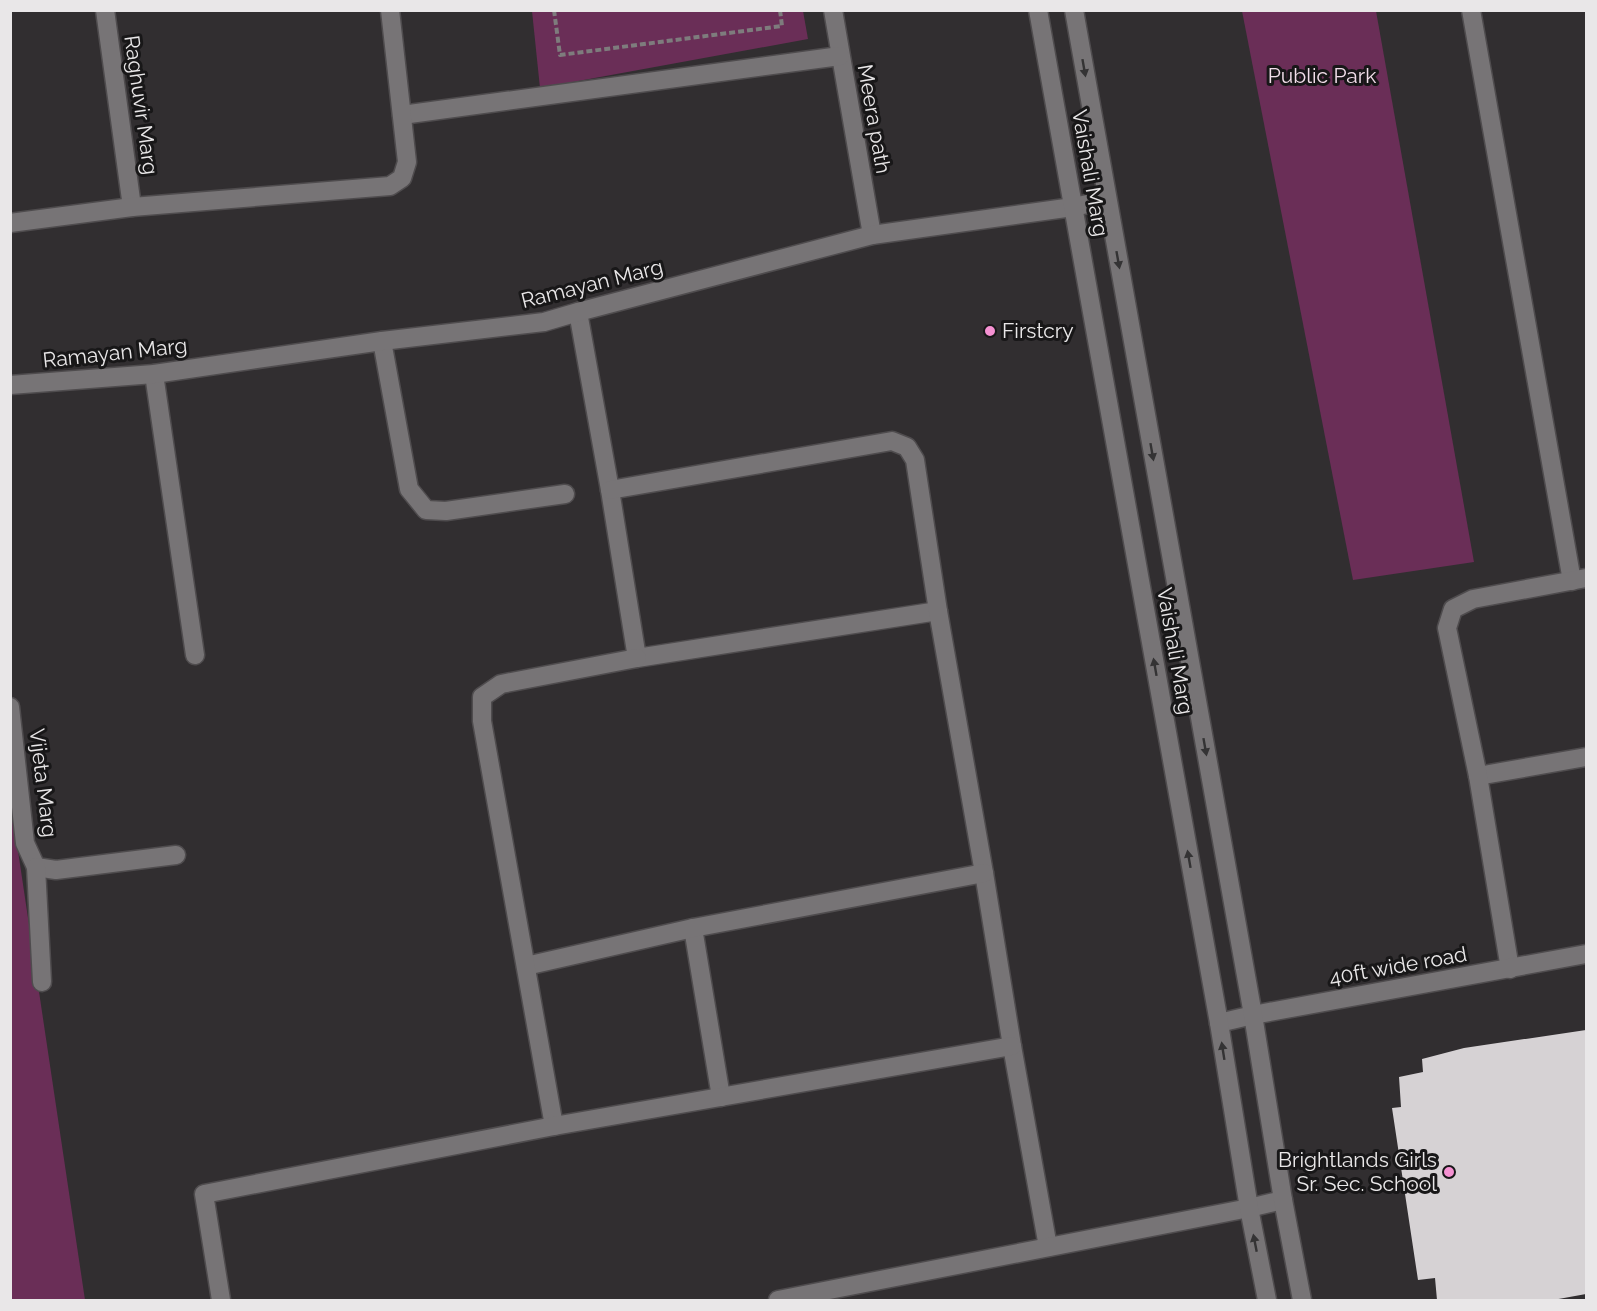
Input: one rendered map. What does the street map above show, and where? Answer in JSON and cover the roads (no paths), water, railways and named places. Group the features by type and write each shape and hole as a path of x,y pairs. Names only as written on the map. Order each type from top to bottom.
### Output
{"street":[{"name":"Raghuvir Marg","path":"105,10 132,207"},
{"path":"10,223 132,207 390,186 402,178 407,162 390,10"},
{"name":"Meera path","path":"833,10 872,236"},
{"name":"Vaishali Marg","path":"1038,10 1218,1023 1248,1208 1267,1300"},
{"name":"Vaishali Marg","path":"1074,10 1302,1300"},
{"path":"1471,10 1579,580 1473,599 1453,609 1447,628 1478,776 1510,969"},
{"path":"402,115 840,56"},
{"name":"Ramayan Marg","path":"10,385 154,374 382,340 544,322 872,236 1107,200"},
{"path":"578,312 637,658"},
{"path":"382,340 409,489 426,510 446,511 566,494"},
{"path":"154,374 195,655"},
{"path":"610,490 892,441 907,447 915,460 938,611 1048,1247"},
{"path":"554,1126 482,721 482,697 501,684 637,658 938,611"},
{"name":"Vijeta Marg","path":"10,707 26,843 36,867 56,870 176,855"},
{"path":"1478,776 1587,757"},
{"path":"36,867 42,981"},
{"path":"525,966 693,928 984,873"},
{"path":"693,928 721,1097"},
{"name":"40ft wide road","path":"1218,1023 1587,954"},
{"path":"221,1300 204,1194 554,1126 1012,1046"},
{"path":"778,1300 1283,1200"}],"place":[{"name":"Firstcry","path":"990,331"},
{"name":"Brightlands Girls Sr. Sec. School","path":"1449,1172"}],"park label":[{"name":"Public Park","path":"1322,76"}]}
